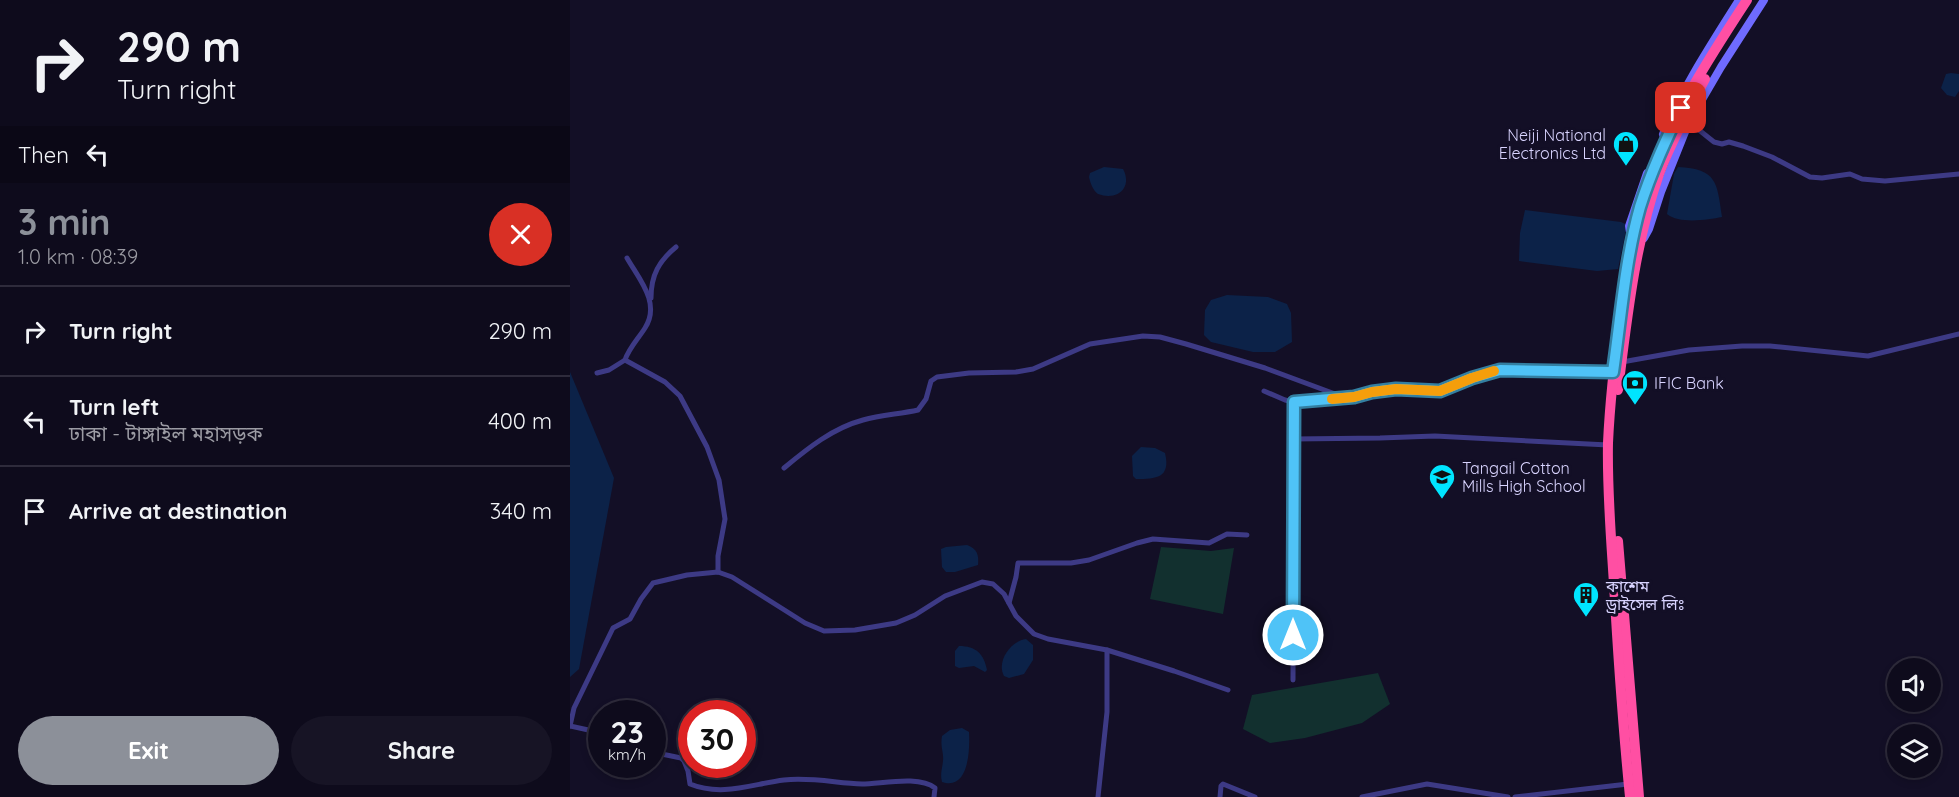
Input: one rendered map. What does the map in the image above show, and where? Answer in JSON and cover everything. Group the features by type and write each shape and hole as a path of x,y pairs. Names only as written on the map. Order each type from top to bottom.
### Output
{"highway":[{"path":"1639,797 1624,677 1610,524 1608,445 1613,372 1647,186 1671,128 1705,65 1747,0"},
{"path":"1630,797 1616,494 1618,394 1635,245 1660,171 1684,118 1711,69 1755,0"}],"main road":[{"path":"1635,245 1629,226 1641,185 1672,113 1739,0"},
{"path":"1635,245 1649,229 1689,122 1764,0"}],"street":[{"path":"1689,122 1714,142 1722,144 1729,142 1743,146 1772,157 1810,177 1822,178 1850,174 1885,181 1959,174"},
{"path":"597,373 609,370 625,360 628,351 647,326 650,315 652,278 657,266 676,247"},
{"path":"627,258 651,299"},
{"path":"1622,362 1689,350 1742,346 1770,346 1868,356 1959,334"},
{"path":"784,468 805,450 834,431 863,420 918,410 926,399 931,381 937,377 1033,369 1090,344 1126,337 1160,337 1186,344 1265,368 1346,398"},
{"path":"625,360 665,382 680,396 707,447 718,480 726,519 718,556 718,572"},
{"path":"1264,391 1294,402 1346,398 1396,389 1440,391 1500,370 1613,372"},
{"path":"1293,680 1294,402"},
{"path":"1294,439 1435,436 1608,445"},
{"path":"1009,603 1018,563 1089,561 1153,539 1209,543 1227,534 1247,535"},
{"path":"588,730 570,726 574,708 613,628 630,619 653,583 687,575 718,572 732,577 805,623 824,631 855,630 896,623 915,615 945,596 982,582 993,584 1004,594 1016,616 1034,634 1048,639 1107,650 1174,670 1228,690"},
{"path":"1098,797 1107,712 1107,650"},
{"path":"666,755 681,758 686,765 690,784 706,790 725,793 783,780 817,779 863,784 908,781 932,785 935,788 934,797"},
{"path":"1220,797 1223,784 1255,797"},
{"path":"1362,797 1427,784 1508,797"},
{"path":"1515,797 1628,784"}],"green space":[{"path":"1161,547 1211,551 1234,548 1223,614 1150,599"},
{"path":"1378,673 1390,704 1362,723 1305,738 1270,743 1243,729 1252,695"}],"water":[{"path":"1946,74 1959,74 1959,91 1955,97 1947,95 1941,88"},
{"path":"1104,167 1123,169 1126,182 1117,194 1105,196 1098,194 1092,186 1090,173"},
{"path":"1678,167 1691,168 1708,174 1716,186 1722,217 1686,220 1667,214 1674,174"},
{"path":"1525,210 1621,222 1627,225 1618,269 1597,271 1519,261 1520,233"},
{"path":"1227,295 1268,297 1287,304 1291,313 1292,342 1275,352 1253,352 1211,342 1204,335 1205,310 1211,300"},
{"path":"570,372 614,478 579,669 570,677"},
{"path":"1141,447 1155,448 1165,453 1164,472 1156,477 1143,479 1136,479 1133,476 1132,456"},
{"path":"967,545 977,552 978,565 955,572 946,572 942,567 941,549"},
{"path":"1026,639 1033,645 1033,660 1024,674 1009,678 1004,676 1003,658 1010,648"},
{"path":"959,646 975,649 984,660 987,670 985,672 974,666 959,668 955,666 955,651"},
{"path":"962,728 969,732 966,767 958,780 951,783 942,782 942,736 950,730"}],"slow traffic":[{"path":"1332,399 1396,389 1440,391 1494,371"}],"place":[{"name":"Neiji National Electronics Ltd","path":"1626,167"},
{"name":"IFIC Bank","path":"1635,406"},
{"name":"Tangail Cotton Mills High School","path":"1442,500"},
{"name":"কাশেম ড্রাইসেল লিঃ","path":"1586,618"}],"route":[{"path":"1293,635 1294,402 1354,397 1396,389 1440,391 1500,370 1613,372 1631,243 1654,167 1681,108"}]}
